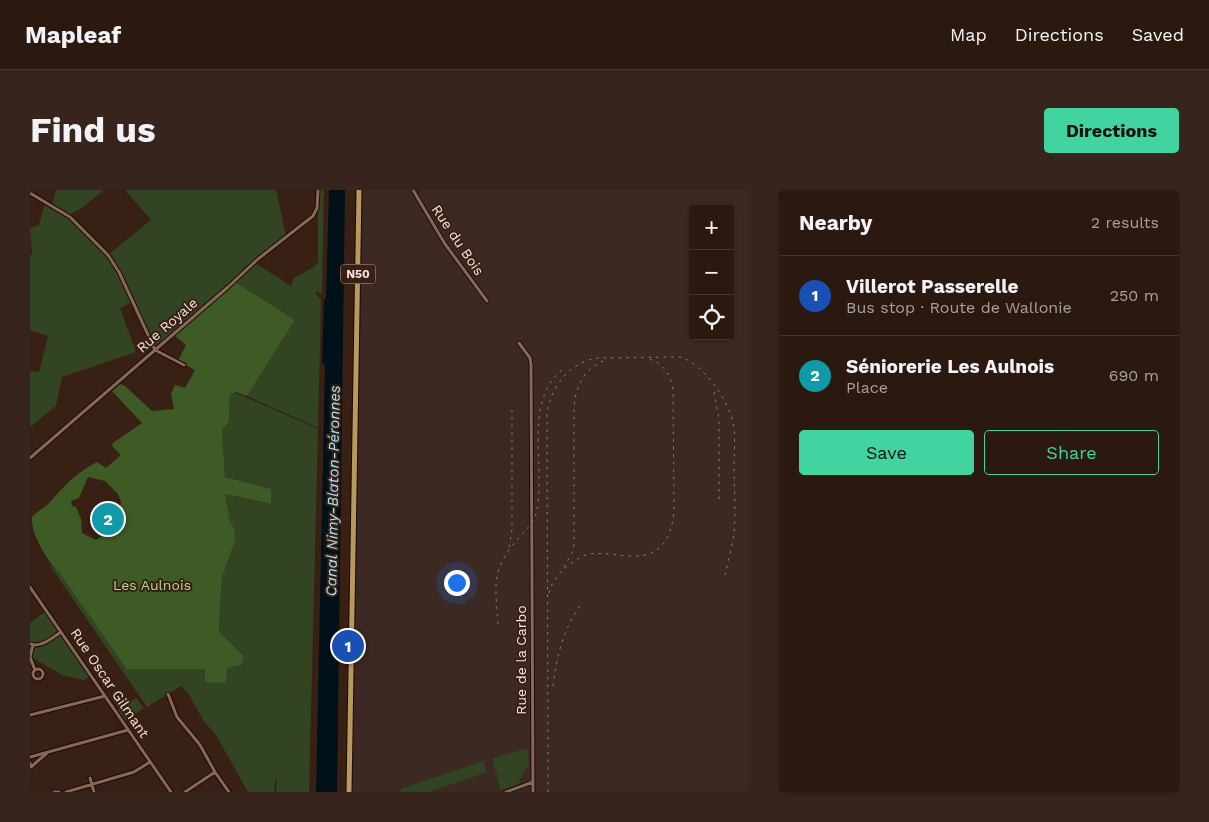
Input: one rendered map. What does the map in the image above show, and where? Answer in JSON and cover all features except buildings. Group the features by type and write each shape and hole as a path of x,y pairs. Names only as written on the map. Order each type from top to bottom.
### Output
{"main road":[{"name":"N50","path":"349,792 359,190"}],"street":[{"name":"Rue Royale","path":"30,458 258,259 313,216 317,208 318,190"},
{"name":"Rue du Bois","path":"413,190 444,244 487,300"},
{"path":"30,193 70,217 108,255 119,272 155,350 184,365"},
{"name":"Rue de la Carbo","path":"519,343 530,358 531,365 533,792"},
{"name":"Rue Oscar Gilmant","path":"30,587 171,792"},
{"path":"30,596 34,593"},
{"path":"35,670 30,657 32,644 42,643 61,632"},
{"path":"168,694 178,717 200,744 215,772 229,792"},
{"path":"30,715 105,696"},
{"path":"30,758 128,730"},
{"path":"30,763 31,767 47,753"},
{"path":"66,792 134,772 150,762"},
{"path":"185,792 215,772"},
{"path":"90,778 94,792"},
{"path":"506,792 533,782"},
{"path":"54,792 59,792"}],"shaded area":[{"path":"363,190 749,190 749,792 352,792"}],"green space":[{"path":"56,190 104,190 83,207 69,215 52,205"},
{"path":"125,190 276,190 286,236 156,348 109,254 151,220"},
{"path":"318,190 324,190 322,294 317,292 317,289 316,294 321,300 318,428 247,396 295,320 235,282 255,263 291,286 294,278 314,267 318,262"},
{"path":"45,203 68,217 107,256 113,265 132,302 120,308 136,352 62,377 56,406 30,427 30,371 39,372 48,336 30,330 30,256 32,253 30,228 39,225"},
{"name":"Les Aulnois","path":"235,282 295,320 247,396 236,392 230,394 229,422 222,429 225,477 271,489 271,504 225,494 230,521 236,539 222,577 219,630 244,656 241,665 227,668 226,683 205,682 205,669 127,669 45,555 32,523 32,517 77,475 97,462 106,468 121,455 112,446 113,443 142,423 112,391 120,384 125,386 152,411 174,409 171,394 175,385 185,388 195,370 178,361 186,345 174,335","holes":["88,477 105,481 118,494 121,502 119,513 111,530 96,540 82,533 81,519 76,507 72,506 71,501 79,498"]},
{"path":"234,392 318,429 309,792 276,792 276,778 274,792 248,792 216,735 203,720 188,693 181,686 147,707 49,564 188,668 227,668 244,656 219,630 222,577 236,539 230,522 225,494 270,504 271,489 225,477 222,429 229,422 230,393"},
{"path":"45,612 89,677 84,680 64,676 30,656 32,643 30,642 30,623"},
{"path":"136,698 144,708 125,721 118,710"},
{"path":"527,748 529,764 518,785 501,790 492,759"},
{"path":"483,761 487,772 428,792 401,792 400,789"}],"water":[{"name":"Canal Nimy-Blaton-Péronnes","path":"329,190 345,190 337,792 316,792 325,365 322,363"}],"railway":[{"path":"548,792 547,414 549,404 558,385 579,364 599,358 680,357 689,361 706,375 721,394 731,414 734,433 735,525 725,575"},
{"path":"549,593 561,572 572,562 583,556 590,554 643,555 658,549 668,536 674,510 673,389 670,378 661,365 646,358"},
{"path":"564,567 572,553 574,544 574,408 576,393 587,373 606,360"},
{"path":"498,624 496,590 498,572 507,553 530,525 536,514 539,496 539,418 543,400 550,384 562,370"},
{"path":"714,392 719,419 719,504"},
{"path":"509,547 512,530 512,406"},
{"path":"553,686 562,643 570,623 582,603"}],"place":[{"name":"Séniorerie Les Aulnois","path":"108,519"},
{"name":"Villerot Passerelle","path":"348,646"}]}
